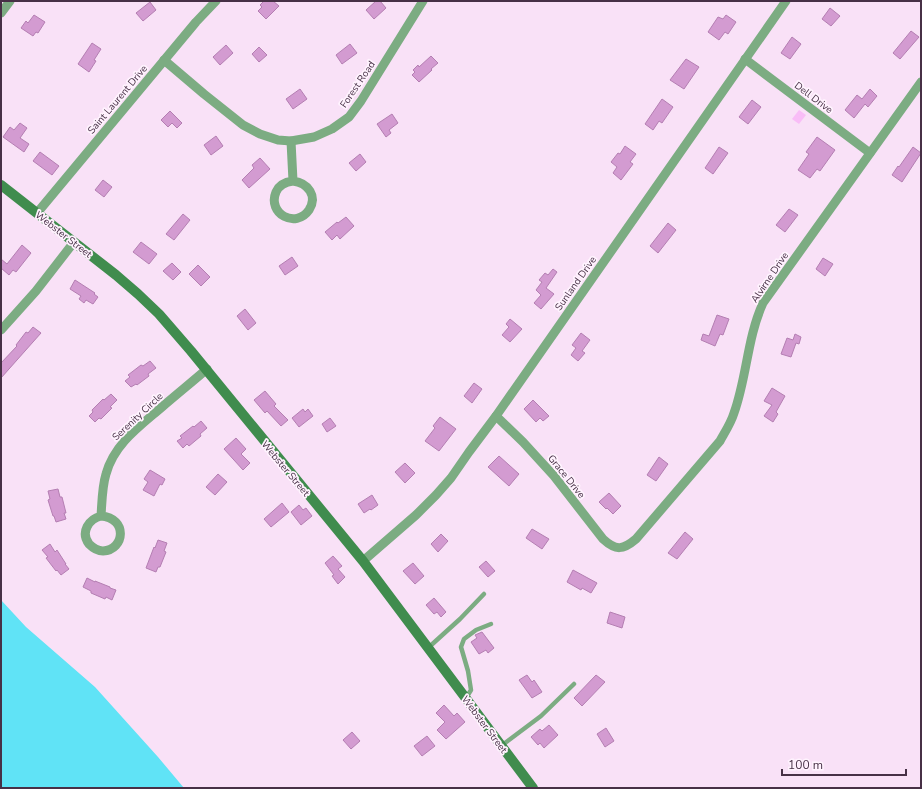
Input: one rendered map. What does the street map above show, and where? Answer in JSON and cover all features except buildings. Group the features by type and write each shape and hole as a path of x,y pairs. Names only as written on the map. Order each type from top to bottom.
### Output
{"main road":[{"name":"Webster Street","path":"1,185 116,275 159,314 207,369 363,561 533,788"}],"street":[{"path":"1,13 10,1"},
{"name":"Saint Laurent Drive","path":"38,213 164,60 216,1"},
{"name":"Forest Road","path":"164,60 243,125 260,134 278,140 291,141 314,137 332,129 349,116 362,101 423,1"},
{"name":"Sunland Drive","path":"363,561 416,515 451,478 786,1"},
{"name":"Dell Drive","path":"745,59 870,153"},
{"name":"Alvirne Drive","path":"620,548 636,539 720,441 734,415 751,340 763,303 921,82"},
{"path":"291,141 293,181"},
{"path":"293,181 305,185 312,195 312,202 307,213 302,217 295,219 283,216 275,207 274,201 277,189 281,185 293,181"},
{"path":"1,330 36,291 74,242"},
{"name":"Serenity Circle","path":"102,516 103,485 109,465 118,449 138,428 207,369"},
{"name":"Grace Drive","path":"496,416 523,442 554,476 603,540 612,546 620,548"}],"lane":[{"path":"428,648 460,619 484,594"},
{"path":"466,698 471,690 468,671 461,647 464,639 476,630 491,624"},
{"path":"501,746 541,716 574,684"}],"shaded area":[{"path":"799,110 806,115 799,124 792,119"}],"water":[{"path":"1,600 26,627 95,687 184,788 1,788"}]}
